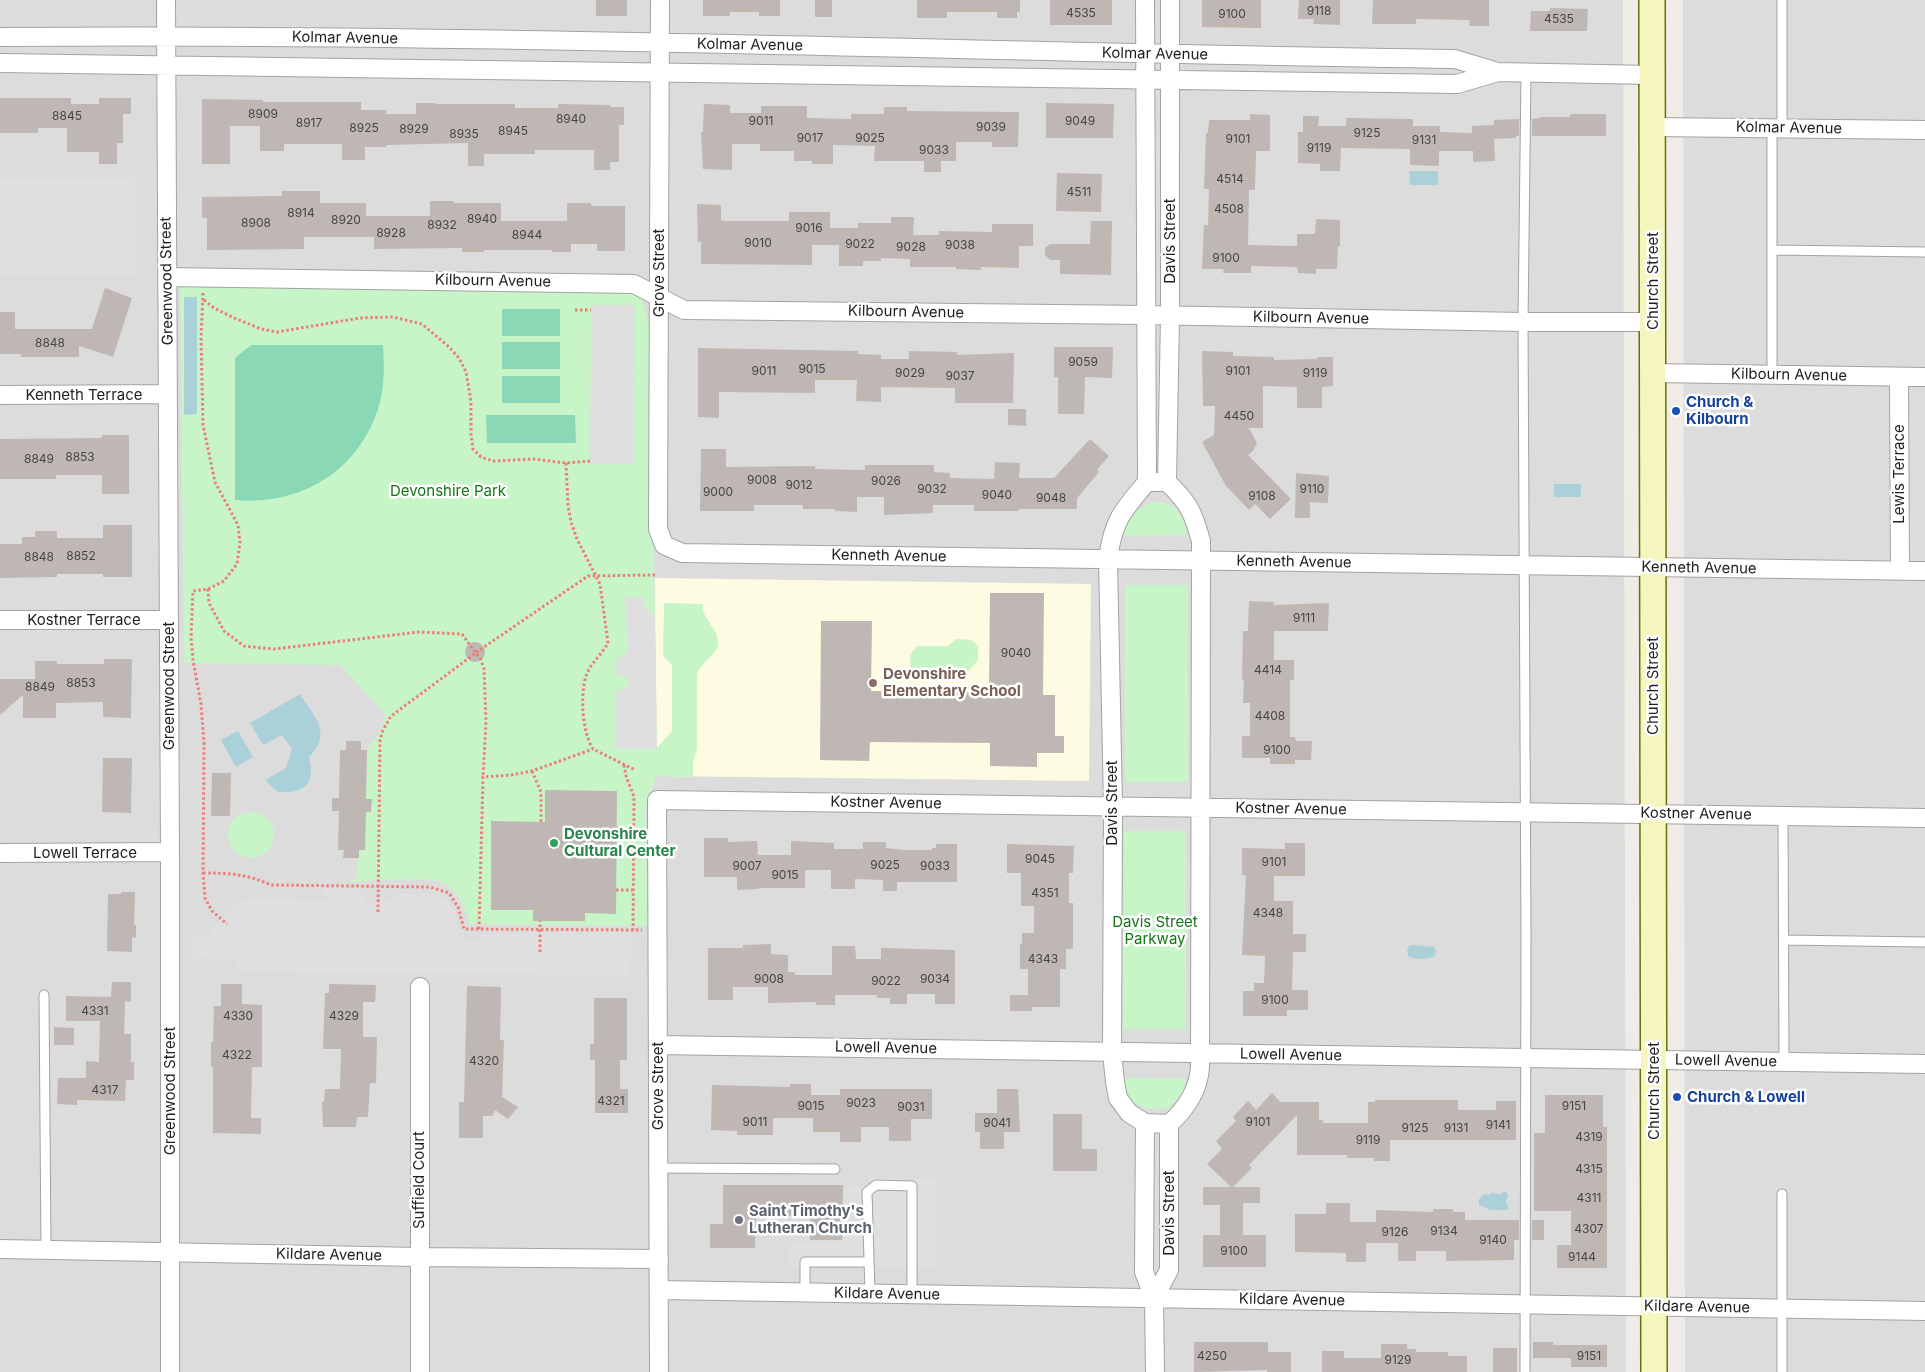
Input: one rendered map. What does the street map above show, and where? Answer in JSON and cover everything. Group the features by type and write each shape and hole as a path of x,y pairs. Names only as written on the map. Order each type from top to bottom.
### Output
{"street":[{"name":"Greenwood Street","path":"166,0 170,852 170,1372"},
{"name":"Grove Street","path":"660,0 658,529 664,545"},
{"name":"Davis Street","path":"1145,0 1147,482 1116,520 1108,559 1113,806 1112,1052 1118,1098 1129,1113 1145,1123 1144,1272 1154,1298 1155,1372"},
{"name":"Davis Street","path":"1167,482 1170,316 1170,0"},
{"name":"Church Street","path":"1652,0 1654,1372"},
{"name":"Kolmar Avenue","path":"0,37 166,36 660,43 1170,55 1455,59 1498,72 1652,76"},
{"name":"Kolmar Avenue","path":"0,63 1457,84 1498,72"},
{"name":"Kolmar Avenue","path":"1653,127 1925,130"},
{"name":"Kilbourn Avenue","path":"167,277 634,284 684,310 1147,315 1523,322 1653,322"},
{"name":"Kilbourn Avenue","path":"1653,373 1925,377"},
{"name":"Lewis Terrace","path":"1899,377 1900,570"},
{"name":"Kenneth Terrace","path":"0,395 168,394"},
{"path":"1145,1123 1169,1124 1182,1113 1193,1094 1199,1074 1201,1053 1201,540 1195,519 1185,500 1167,482 1147,482"},
{"name":"Kenneth Avenue","path":"664,545 682,553 1925,571"},
{"name":"Kostner Terrace","path":"0,620 169,620"},
{"name":"Grove Street","path":"657,800 659,1372"},
{"name":"Kostner Avenue","path":"657,800 1925,818"},
{"name":"Lowell Terrace","path":"0,853 170,852"},
{"name":"Suffield Court","path":"420,987 420,1372"},
{"name":"Lowell Avenue","path":"658,1045 1925,1064"},
{"name":"Davis Street","path":"1154,1298 1168,1270 1169,1124"},
{"name":"Kildare Avenue","path":"0,1249 419,1257 659,1259"},
{"name":"Kildare Avenue","path":"659,1290 1925,1311"}],"lane":[{"path":"1772,374 1773,250 1782,0"},
{"path":"1525,1372 1526,935 1523,322 1526,73"},
{"path":"1773,250 1925,252"},
{"path":"1783,816 1784,1062"},
{"path":"1784,940 1925,942"},
{"path":"44,995 46,1250"},
{"path":"658,1168 836,1169"},
{"path":"870,1293 868,1192 876,1185 912,1186 912,1294"},
{"path":"1782,1194 1782,1372"},
{"path":"804,1292 805,1262 869,1262"}],"path":[{"path":"202,277 202,425 215,482 238,525 240,543 237,564 224,581 208,589 193,590 192,601 193,660 201,704 204,744 202,873 205,898 212,911 227,924"},
{"path":"203,299 214,308 232,317 261,329 277,332 360,318 393,317 422,324 449,346 459,358 466,372 471,401 471,434 474,449 480,457 493,461 534,459 566,463 590,461"},
{"path":"575,310 591,310"},
{"path":"566,463 568,505 571,522 588,563 598,576 608,643 586,676 582,697 584,719 593,749"},
{"path":"378,912 380,740 391,716 476,652 582,579 588,576 655,575"},
{"path":"208,589 208,602 224,631 244,646 274,650 419,632 462,634 476,652 484,669 486,756 483,777 479,929"},
{"path":"483,777 512,775 532,771 593,749 635,770"},
{"path":"624,764 626,776 634,797 633,930"},
{"path":"532,771 541,792 541,822"},
{"path":"617,828 635,829"},
{"path":"202,873 229,873 253,877 271,885 430,887 449,893 458,907 464,929 645,930"},
{"path":"616,890 634,890"},
{"path":"540,921 540,952"}],"shaded area":[{"path":"0,0 1623,0 1626,1372 0,1372"},
{"path":"1683,0 1925,0 1925,1372 1685,1372"},
{"path":"135,178 135,276 0,276 0,179"},
{"path":"591,305 634,305 633,464 590,464"},
{"name":"Devonshire Elementary School","path":"655,578 1091,584 1089,781 656,776"},
{"path":"626,596 644,597 645,606 655,617 657,749 615,749 615,690 627,689 627,676 615,676 616,659 627,652"},
{"path":"320,889 356,889 367,902 378,904 387,902 394,895 400,893 437,894 447,900 455,911 459,935 469,942 477,941 479,933 631,933 630,975 238,972 238,959 193,958 194,937 207,937 235,902 247,899 329,900"},
{"path":"871,1178 937,1179 937,1268 789,1267 790,1243 844,1243 844,1187 870,1187"}],"green space":[{"name":"Devonshire Park","path":"180,283 638,290 650,325 657,748 672,731 672,665 663,656 664,603 703,604 705,614 718,638 717,648 697,674 697,749 693,761 693,777 656,776 646,808 647,926 470,924 459,898 447,885 440,882 400,879 350,882 357,878 359,850 365,850 366,812 371,812 372,800 366,799 367,748 379,733 386,715 340,665 184,663"},
{"path":"502,309 560,309 560,336 502,336"},
{"path":"502,342 560,342 560,369 502,369"},
{"path":"251,345 383,345 383,383 379,406 370,429 357,449 342,466 324,480 304,490 283,497 235,500 235,358"},
{"path":"502,376 560,376 560,403 502,403"},
{"path":"486,415 575,415 576,443 487,443"},
{"path":"1152,502 1167,504 1177,510 1188,535 1124,536 1127,523 1132,514"},
{"path":"1125,585 1188,585 1188,782 1125,782"},
{"path":"956,639 971,640 978,646 978,660 963,677 918,676 911,672 910,655 917,646 948,646"},
{"path":"251,812 264,816 270,822 274,835 270,848 264,854 251,858 238,854 232,848 228,835 232,822 238,816"},
{"name":"Davis Street Parkway","path":"1124,831 1186,831 1186,1029 1123,1029"},
{"path":"1124,1078 1186,1079 1182,1093 1169,1108 1151,1109 1138,1105 1133,1101 1126,1088"}],"water":[{"path":"1409,171 1438,171 1438,185 1410,185"},
{"path":"184,297 197,297 197,414 184,415"},
{"path":"1554,484 1581,484 1581,497 1554,497"},
{"path":"300,694 316,718 321,733 320,740 309,757 311,774 306,785 295,791 278,792 265,780 286,768 292,749 282,735 263,745 250,723"},
{"path":"238,731 253,757 236,767 221,740"},
{"path":"1409,946 1434,947 1436,951 1435,956 1422,959 1408,956"},
{"path":"1506,1192 1508,1195 1506,1201 1507,1210 1490,1210 1479,1205 1479,1199 1484,1194 1500,1194"}],"building":[{"path":"596,0 627,0 627,16 596,16"},
{"path":"703,0 780,0 780,16 759,16 759,12 730,12 730,16 703,16"},
{"path":"815,0 832,0 832,17 815,17"},
{"path":"917,0 1020,0 1020,12 1017,12 1017,18 997,18 997,12 947,12 947,18 917,18"},
{"path":"1050,0 1112,0 1112,25 1050,25"},
{"path":"1202,0 1261,0 1261,28 1202,27"},
{"path":"1299,0 1340,0 1340,25 1313,24 1314,19 1298,19"},
{"path":"1373,0 1489,0 1489,26 1469,26 1470,20 1416,19 1416,24 1372,24"},
{"path":"1550,8 1588,9 1587,31 1530,31 1531,11 1550,11"},
{"path":"0,98 71,98 71,104 99,104 99,98 131,98 131,114 123,114 123,143 117,143 117,164 99,164 99,152 67,152 67,128 38,128 38,133 0,133"},
{"path":"202,99 263,100 263,102 361,102 361,110 386,110 386,114 416,114 416,103 515,104 515,108 558,108 558,104 610,105 610,107 624,107 624,125 619,125 619,162 610,162 610,170 594,170 594,150 535,150 535,154 484,154 484,166 468,166 468,143 365,147 365,160 342,160 342,144 284,144 284,151 260,151 260,126 230,126 230,164 202,164"},
{"path":"1046,103 1114,104 1113,138 1046,138"},
{"path":"704,104 730,105 730,113 761,113 761,106 807,106 807,118 851,119 851,114 884,114 884,107 907,107 907,111 1019,112 1018,147 992,147 992,142 956,142 956,161 941,161 941,172 924,172 924,161 874,161 875,146 833,145 833,164 812,164 812,161 794,161 794,151 760,151 760,144 732,144 732,170 703,169 701,132 703,132"},
{"path":"1250,114 1270,115 1270,151 1256,151 1255,190 1249,190 1248,245 1297,246 1297,234 1315,234 1316,219 1340,220 1340,247 1338,246 1337,269 1316,269 1316,274 1298,273 1297,267 1251,266 1251,273 1223,273 1224,269 1202,269 1204,225 1208,225 1209,189 1204,189 1206,133 1208,133 1209,120 1250,120"},
{"path":"1570,114 1606,114 1606,136 1532,136 1532,119 1540,117 1570,117"},
{"path":"1303,116 1319,116 1318,126 1346,126 1346,118 1413,119 1413,126 1440,126 1440,132 1472,133 1472,126 1494,125 1494,120 1519,119 1519,136 1516,136 1516,138 1494,139 1495,161 1473,162 1473,151 1439,151 1439,166 1410,165 1410,149 1341,148 1340,171 1320,171 1320,164 1298,163 1298,132 1303,132"},
{"path":"1057,173 1102,174 1101,212 1056,211"},
{"path":"282,191 320,191 320,203 366,203 366,216 430,216 430,201 454,201 454,203 501,203 501,221 567,221 567,203 591,203 591,206 625,206 625,251 597,251 597,244 571,244 571,252 552,252 552,250 484,250 484,252 462,252 462,248 374,249 374,237 304,237 304,249 207,250 207,218 202,218 202,197 282,196"},
{"path":"697,204 721,205 721,220 724,221 789,221 789,212 830,212 830,228 858,228 858,223 891,223 891,217 914,217 913,235 939,235 939,231 992,232 992,224 1033,224 1033,246 1019,246 1019,268 981,267 981,270 956,269 956,267 910,267 910,259 881,258 881,261 863,261 863,266 839,266 839,245 812,245 812,265 701,264 701,242 698,242"},
{"path":"1091,221 1112,221 1111,275 1060,274 1060,260 1050,260 1045,255 1045,248 1050,244 1090,244"},
{"path":"105,288 132,298 113,357 79,346 79,357 21,357 21,354 0,354 0,312 15,312 15,329 92,329"},
{"path":"1054,347 1113,347 1112,378 1085,377 1084,414 1058,414 1058,377 1054,377"},
{"path":"698,348 858,351 858,354 881,355 881,359 909,359 909,351 957,352 957,355 1014,353 1013,403 955,403 955,388 881,387 881,402 856,401 857,380 815,380 815,393 719,392 719,418 698,417"},
{"path":"1202,351 1233,352 1233,356 1274,357 1274,360 1333,357 1333,386 1322,387 1322,408 1297,408 1297,387 1263,386 1263,428 1249,428 1257,443 1253,451 1248,455 1291,499 1270,519 1255,504 1249,510 1226,486 1202,442 1214,435 1215,406 1203,406"},
{"path":"1008,409 1026,409 1026,426 1008,425"},
{"path":"102,435 129,435 129,494 102,494 102,475 56,475 56,479 0,479 0,439 102,438"},
{"path":"1090,439 1109,456 1097,470 1099,472 1077,498 1077,509 974,511 974,505 933,505 933,513 884,515 884,497 857,497 857,512 835,511 835,509 803,509 803,505 754,505 754,511 700,511 701,449 726,449 726,467 815,466 815,469 865,470 865,465 934,465 934,472 950,473 950,478 994,479 995,462 1020,463 1019,478 1054,478"},
{"path":"1296,473 1329,476 1328,503 1310,502 1310,518 1295,518"},
{"path":"103,525 132,525 132,577 103,577 103,574 57,574 57,577 0,578 0,544 22,544 22,537 35,537 35,531 57,531 57,538 103,538"},
{"path":"990,593 1044,593 1043,695 1055,695 1055,736 1064,736 1064,753 1037,753 1037,767 990,766 990,743 870,742 869,761 820,760 821,621 872,621 871,691 989,692"},
{"path":"1249,601 1274,602 1274,605 1329,603 1328,631 1274,631 1274,660 1294,660 1294,680 1290,680 1290,737 1295,737 1296,741 1312,741 1311,760 1295,760 1295,764 1270,764 1270,758 1242,758 1242,736 1250,736 1250,703 1243,703 1244,680 1242,680 1243,631 1248,631"},
{"path":"475,642 482,645 485,652 482,659 475,662 468,659 465,652 468,645"},
{"path":"104,659 132,659 131,718 103,717 103,702 56,703 56,718 23,718 23,695 0,715 0,679 35,679 35,661 57,661 57,664 104,664"},
{"path":"346,741 361,741 361,750 367,750 366,799 372,799 371,812 366,812 365,850 359,850 359,858 343,858 344,850 338,850 339,811 332,811 332,798 339,798 340,750 346,750"},
{"path":"103,758 132,758 131,813 102,812"},
{"path":"212,773 231,773 230,816 211,816"},
{"name":"Devonshire Cultural Center","path":"545,790 617,791 616,914 585,913 585,921 533,921 533,910 491,910 491,821 545,822"},
{"path":"704,838 728,838 728,842 757,841 758,855 791,855 791,841 834,843 834,849 863,849 863,842 886,842 886,848 906,850 932,850 932,848 936,848 936,844 957,844 957,882 897,882 897,891 883,891 883,880 855,879 855,889 831,889 831,870 805,870 805,888 737,890 737,877 704,877"},
{"path":"1285,843 1305,843 1305,876 1274,876 1274,901 1293,901 1293,934 1306,934 1306,952 1293,952 1292,990 1308,990 1308,1010 1287,1010 1287,1016 1243,1016 1243,991 1254,991 1254,983 1264,983 1265,956 1242,955 1246,875 1242,875 1242,848 1285,849"},
{"path":"1007,844 1074,846 1073,873 1069,873 1069,903 1073,903 1073,949 1066,949 1066,969 1060,969 1060,1007 1032,1007 1032,1011 1010,1011 1010,995 1028,995 1028,969 1020,969 1020,944 1022,944 1022,933 1034,933 1034,906 1021,906 1021,873 1007,873"},
{"path":"121,892 135,892 134,925 136,925 136,938 132,937 132,952 107,951 108,894 121,894"},
{"path":"771,944 771,954 788,955 788,972 795,972 795,975 832,975 832,946 855,946 856,959 881,959 881,948 955,950 955,1004 935,1004 935,994 907,994 907,1004 890,1004 890,998 877,998 877,995 835,995 835,1005 816,1005 816,1002 768,1003 768,987 733,987 733,1000 708,1000 708,948 743,948 743,945"},
{"path":"112,982 131,982 131,1002 125,1001 124,1034 131,1034 131,1062 134,1062 134,1080 126,1080 125,1101 77,1100 77,1105 57,1104 58,1078 86,1078 86,1061 99,1062 100,1021 66,1021 66,996 111,997"},
{"path":"221,984 242,984 242,1004 262,1005 262,1067 252,1067 251,1118 261,1118 261,1134 213,1133 211,1042 213,1042 214,1006 221,1006"},
{"path":"329,984 376,985 375,1002 363,1002 363,1037 377,1037 376,1083 370,1083 368,1117 357,1117 356,1127 323,1127 322,1102 324,1102 325,1089 340,1089 341,1049 323,1049 325,993 329,993"},
{"path":"467,986 501,987 500,1040 504,1040 502,1097 518,1107 508,1119 495,1110 492,1116 483,1116 483,1138 459,1138 459,1102 464,1102"},
{"path":"594,998 627,998 627,1060 620,1060 620,1089 628,1089 628,1113 595,1113 595,1060 590,1060 590,1044 594,1044"},
{"path":"54,1027 74,1028 74,1045 54,1045"},
{"path":"790,1084 811,1084 811,1095 840,1095 840,1089 932,1089 932,1119 911,1119 911,1141 889,1141 889,1127 861,1127 861,1142 840,1142 840,1132 813,1132 813,1118 773,1118 773,1135 737,1135 737,1131 711,1130 712,1085 790,1087"},
{"path":"997,1089 1018,1089 1020,1132 1004,1132 1004,1149 980,1149 980,1132 975,1132 975,1113 997,1113"},
{"path":"1272,1093 1280,1102 1319,1102 1319,1120 1323,1120 1323,1123 1368,1123 1368,1102 1375,1102 1375,1100 1458,1100 1458,1110 1496,1110 1496,1101 1516,1101 1516,1140 1390,1140 1390,1161 1374,1161 1374,1158 1347,1158 1347,1155 1297,1155 1297,1115 1249,1165 1252,1168 1233,1187 1260,1187 1260,1203 1243,1203 1243,1235 1266,1235 1266,1267 1203,1267 1203,1235 1220,1235 1220,1205 1203,1205 1203,1187 1231,1187 1207,1164 1222,1149 1216,1141 1236,1121 1233,1117 1248,1101 1256,1110"},
{"path":"1545,1095 1603,1095 1603,1127 1607,1127 1607,1268 1557,1268 1557,1245 1571,1245 1571,1211 1534,1211 1534,1133 1545,1133"},
{"path":"1053,1114 1082,1114 1082,1149 1097,1149 1097,1171 1053,1171"},
{"name":"Saint Timothy's Lutheran Church","path":"723,1185 843,1185 842,1240 810,1240 810,1216 756,1216 755,1248 710,1248 710,1224 723,1224"},
{"path":"1326,1203 1350,1203 1350,1222 1376,1222 1376,1210 1433,1212 1433,1209 1453,1209 1453,1212 1465,1212 1465,1220 1519,1220 1519,1240 1514,1240 1514,1260 1446,1261 1446,1251 1416,1251 1416,1261 1398,1261 1398,1243 1366,1243 1366,1262 1346,1262 1346,1253 1295,1252 1295,1214 1326,1214"},
{"path":"1532,1220 1544,1220 1544,1240 1532,1240"},
{"path":"1194,1342 1268,1342 1268,1352 1291,1352 1291,1372 1267,1372 1267,1370 1194,1372"},
{"path":"1533,1342 1553,1342 1553,1345 1607,1345 1607,1367 1571,1367 1571,1358 1533,1358"},
{"path":"1381,1344 1407,1344 1407,1349 1416,1349 1416,1352 1448,1352 1448,1356 1467,1356 1467,1372 1322,1372 1322,1351 1344,1351 1344,1358 1381,1358"},
{"path":"1493,1348 1517,1348 1517,1372 1493,1372"}],"place":[{"name":"Church & Kilbourn","path":"1676,411"},
{"name":"Devonshire Elementary School","path":"873,683"},
{"name":"Devonshire Cultural Center","path":"554,843"},
{"name":"Church & Lowell","path":"1677,1097"},
{"name":"Saint Timothy's Lutheran Church","path":"739,1220"}]}
